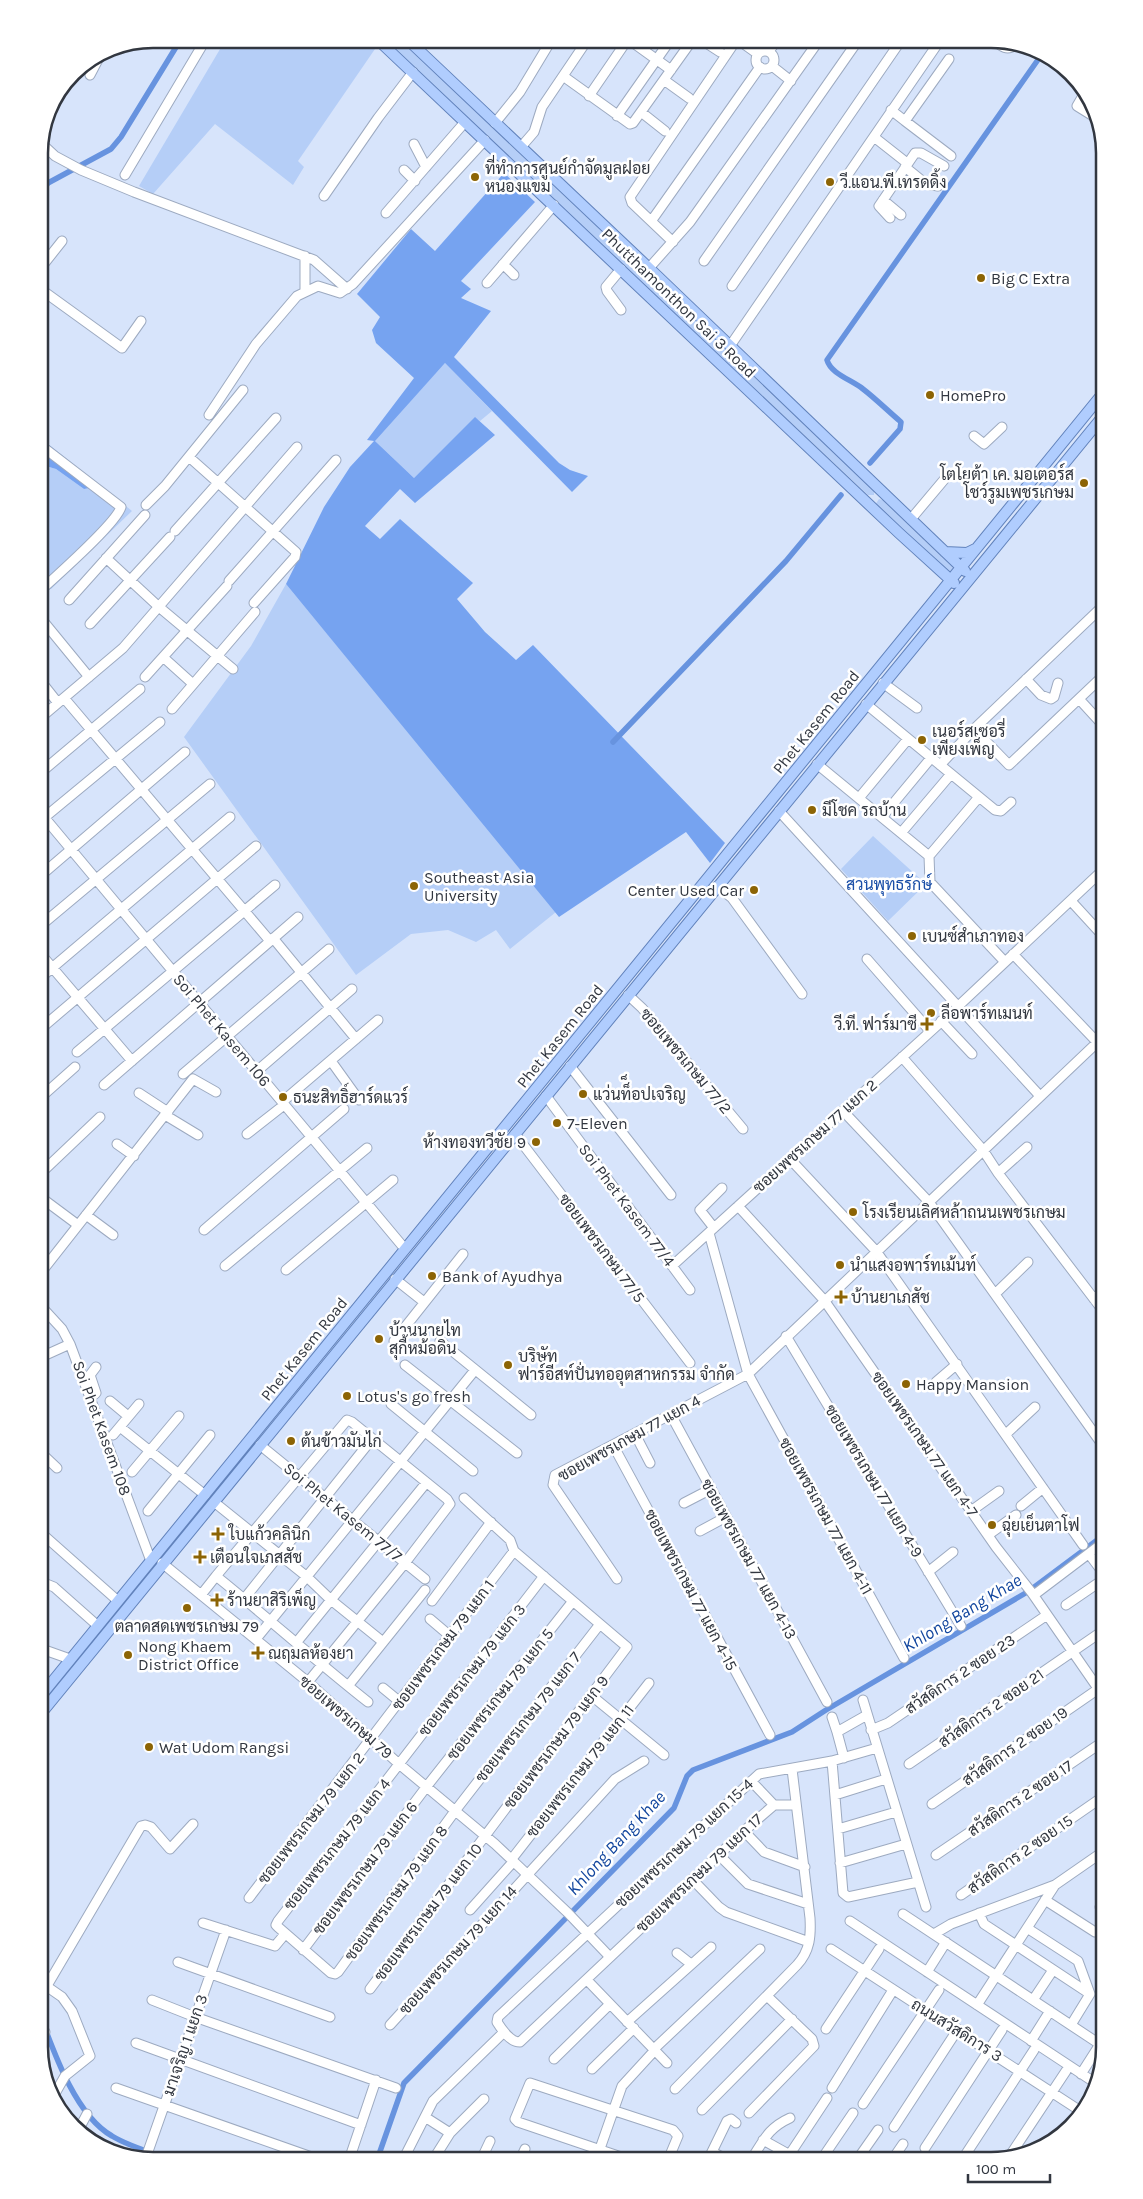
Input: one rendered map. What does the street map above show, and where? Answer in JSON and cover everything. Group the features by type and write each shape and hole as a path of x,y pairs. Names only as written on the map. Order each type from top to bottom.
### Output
{"main road":[{"name":"Phutthamonthon Sai 3 Road","path":"387,48 930,563 961,589"},
{"name":"Phutthamonthon Sai 3 Road","path":"416,48 971,577"},
{"name":"Phet Kasem Road","path":"49,1685 1096,402"},
{"name":"Phet Kasem Road","path":"48,1705 162,1563 214,1502 1096,425"},
{"path":"864,500 872,501 875,499 876,486"},
{"path":"945,552 967,553 978,547"},
{"path":"930,563 941,585 937,597"},
{"path":"729,853 738,861"},
{"path":"537,1087 546,1096"}],"street":[{"path":"125,175 201,48"},
{"path":"495,123 516,98 547,48"},
{"path":"521,147 534,132 542,107 582,48"},
{"path":"589,96 622,48"},
{"path":"640,48 671,70"},
{"path":"617,116 665,48"},
{"path":"563,76 630,124 634,123 687,48"},
{"path":"714,48 720,52"},
{"path":"673,242 632,202 631,192 731,48"},
{"path":"750,48 758,54"},
{"path":"649,268 690,222 814,48"},
{"path":"704,261 853,48"},
{"path":"732,286 896,48"},
{"path":"730,346 935,48"},
{"path":"763,51 769,51 774,60 772,66 766,69 760,67 756,61 758,54 763,51"},
{"path":"905,121 949,58"},
{"path":"90,74 95,65"},
{"path":"772,66 791,81"},
{"path":"652,220 760,67"},
{"path":"324,196 378,118 413,72"},
{"path":"664,80 689,98"},
{"path":"1081,100 1077,106 1088,113"},
{"path":"891,110 951,156"},
{"path":"641,112 665,131"},
{"path":"386,213 465,122"},
{"path":"874,137 922,181 938,186"},
{"path":"209,416 256,344 297,296 318,286 340,292 347,289 485,140"},
{"path":"414,144 426,168"},
{"path":"48,149 55,156 81,170 134,192 305,256 322,266 347,289"},
{"path":"890,218 879,206 915,153 921,153 944,166"},
{"path":"404,170 415,181"},
{"path":"883,200 901,215"},
{"path":"487,284 554,205"},
{"path":"48,261 62,241"},
{"path":"305,256 305,291"},
{"path":"503,264 514,275"},
{"path":"621,269 606,287 621,310"},
{"path":"48,295 122,348 141,321"},
{"path":"146,505 244,390"},
{"path":"90,624 276,418"},
{"path":"974,436 985,444 1002,427"},
{"path":"48,711 111,658 159,607 297,447"},
{"path":"48,451 121,507 119,515 48,583"},
{"path":"172,709 218,656 297,554 188,457"},
{"path":"145,677 336,460"},
{"path":"912,520 948,475"},
{"path":"69,600 145,515"},
{"path":"106,558 159,607 233,669"},
{"path":"940,765 974,729 1096,613"},
{"path":"48,627 89,677"},
{"path":"163,657 193,684"},
{"path":"1026,679 1042,695 1050,699 1054,697 1058,683"},
{"path":"883,683 917,708"},
{"path":"974,729 1010,765 1096,683"},
{"path":"48,766 140,689"},
{"path":"48,691 61,700 91,730 244,911 301,973 356,1039"},
{"path":"1079,699 1096,718"},
{"path":"866,704 998,811 1011,802"},
{"path":"48,812 160,722"},
{"path":"859,798 908,739"},
{"path":"48,870 185,752"},
{"path":"882,817 931,758"},
{"path":"818,764 929,856"},
{"path":"901,833 951,774"},
{"path":"48,919 210,784"},
{"path":"979,797 929,856 930,882 1005,962"},
{"path":"779,811 1040,1096"},
{"path":"48,972 230,817"},
{"name":"Soi Phet Kasem 106","path":"48,825 405,1249"},
{"path":"48,1023 256,846"},
{"name":"ซอยเพชรเกษม 77 แยก 2","path":"672,1266 958,1006 1096,877"},
{"path":"77,1052 275,885"},
{"path":"718,886 732,898 802,994"},
{"path":"1071,901 1096,928"},
{"path":"104,1085 298,917"},
{"path":"183,1074 329,949"},
{"path":"1013,954 1096,1034"},
{"path":"867,959 930,1031"},
{"path":"48,963 132,1061"},
{"path":"257,1071 352,989"},
{"name":"ซอยเพชรเกษม 77/2","path":"628,996 642,1008 743,1129"},
{"path":"247,1134 378,1020"},
{"path":"941,1021 972,1054"},
{"name":"ซอยเพชรเกษม 77 แยก 4","path":"617,1579 553,1485 552,1480 555,1475 748,1374 1096,1044"},
{"path":"902,1057 983,1150 998,1173 1096,1302"},
{"path":"330,1061 359,1100"},
{"path":"570,1066 671,1195"},
{"path":"48,1091 76,1067"},
{"path":"48,1263 193,1079 216,1092"},
{"path":"139,1093 198,1135"},
{"name":"Soi Phet Kasem 77/4","path":"546,1096 690,1290"},
{"path":"204,1230 344,1110"},
{"path":"843,1111 929,1202 1096,1436"},
{"path":"48,1166 100,1117"},
{"name":"ซอยเพชรเกษม 77/5","path":"515,1134 690,1363"},
{"path":"117,1144 134,1156"},
{"path":"998,1173 1027,1147"},
{"path":"225,1266 366,1148"},
{"path":"790,1158 876,1251 1083,1545"},
{"path":"286,1270 393,1180"},
{"name":"ซอยเพชรเกษม 77 แยก 4-11","path":"722,1188 700,1210 711,1230 748,1374 904,1658"},
{"path":"48,1203 78,1225"},
{"name":"ซอยเพชรเกษม 77 แยก 4-7","path":"738,1206 824,1300 988,1535 1096,1681"},
{"path":"86,1215 112,1235"},
{"path":"394,1341 463,1254"},
{"path":"995,1294 1028,1262"},
{"path":"396,1279 424,1302"},
{"name":"Soi Phet Kasem 108","path":"48,1313 62,1328 70,1344 151,1561"},
{"name":"ซอยเพชรเกษม 77 แยก 4-9","path":"786,1336 961,1626"},
{"path":"440,1341 531,1415"},
{"path":"48,1354 70,1344"},
{"path":"936,1382 957,1364"},
{"path":"405,1365 517,1453"},
{"path":"90,1398 96,1393 90,1375 96,1368"},
{"path":"256,1639 474,1370"},
{"path":"110,1401 128,1416"},
{"path":"113,1435 139,1404"},
{"path":"391,1404 473,1471"},
{"path":"1006,1434 1035,1407"},
{"name":"ซอยเพชรเกษม 77 แยก 4-13","path":"670,1415 827,1702"},
{"path":"132,1472 179,1416"},
{"path":"201,1594 347,1420 447,1500 450,1504 405,1563 308,1682"},
{"path":"120,1426 205,1495"},
{"path":"635,1434 650,1463"},
{"path":"148,1511 210,1435"},
{"path":"244,1599 372,1439"},
{"name":"Soi Phet Kasem 77/7","path":"260,1445 425,1579"},
{"name":"ซอยเพชรเกษม 77 แยก 4-15","path":"613,1445 770,1735"},
{"path":"48,1462 56,1468"},
{"path":"296,1643 426,1483"},
{"path":"1021,1506 1044,1488"},
{"path":"684,1503 711,1489"},
{"path":"972,1511 999,1491"},
{"path":"464,1498 510,1540 514,1551 600,1624"},
{"path":"214,1502 306,1576 331,1600 383,1642"},
{"path":"988,1535 1016,1515"},
{"path":"700,1531 726,1517"},
{"path":"432,1601 491,1522"},
{"path":"48,1539 118,1601"},
{"path":"1034,1595 1096,1548"},
{"name":"ซอยเพชรเกษม 79 แยก 1","path":"372,1739 514,1551"},
{"path":"928,1572 953,1552"},
{"path":"1089,1554 1096,1563"},
{"name":"ซอยเพชรเกษม 79","path":"162,1563 308,1682 399,1764 485,1836 571,1916 587,1934"},
{"path":"216,1576 368,1702"},
{"name":"ซอยเพชรเกษม 79 แยก 3","path":"399,1764 544,1576"},
{"path":"1066,1605 1096,1584"},
{"path":"48,1585 54,1587 98,1626"},
{"path":"348,1686 425,1590"},
{"name":"ซอยเพชรเกษม 79 แยก 5","path":"427,1786 573,1602"},
{"name":"สวัสดิการ 2 ซอย 23","path":"871,1730 888,1724 1047,1615"},
{"path":"430,1619 450,1636"},
{"name":"ซอยเพชรเกษม 79 แยก 9","path":"485,1836 592,1696 626,1647 600,1624"},
{"name":"ซอยเพชรเกษม 79 แยก 7","path":"455,1810 600,1624"},
{"name":"สวัสดิการ 2 ซอย 21","path":"909,1764 1096,1636"},
{"path":"48,1651 70,1659"},
{"name":"ซอยเพชรเกษม 79 แยก 11","path":"470,1910 512,1861 650,1682"},
{"path":"383,1688 400,1702"},
{"name":"สวัสดิการ 2 ซอย 19","path":"932,1804 1096,1690"},
{"path":"592,1696 664,1755"},
{"path":"863,1700 926,1907"},
{"path":"837,1732 867,1715"},
{"path":"832,1717 844,1758"},
{"name":"ซอยเพชรเกษม 79 แยก 2","path":"249,1898 372,1739"},
{"name":"สวัสดิการ 2 ซอย 17","path":"936,1855 1096,1746"},
{"name":"ซอยเพชรเกษม 79 แยก 15-4","path":"504,2032 497,2020 759,1774 832,1762 877,1748"},
{"name":"ซอยเพชรเกษม 79 แยก 14","path":"390,2025 615,1779 644,1761"},
{"path":"832,1762 843,1893 848,1897 918,1882"},
{"name":"ซอยเพชรเกษม 79 แยก 4","path":"285,1934 276,1925 399,1764"},
{"path":"675,2089 802,1960 809,1942 805,1867 792,1769"},
{"path":"835,1796 886,1780"},
{"path":"751,1781 774,1805"},
{"name":"ซอยเพชรเกษม 79 แยก 6","path":"303,1950 427,1786"},
{"name":"สวัสดิการ 2 ซอย 15","path":"961,1894 1096,1801"},
{"name":"ซอยเพชรเกษม 79 แยก 17","path":"504,2032 517,2043 587,1980 609,1956 718,1854 774,1805 796,1805"},
{"name":"ซอยเพชรเกษม 79 แยก 8","path":"303,1950 335,1974 338,1972 455,1810"},
{"path":"838,1830 896,1812"},
{"path":"57,2090 69,2074 88,2058 90,2053 72,2011 62,1997 49,1988 48,1984 141,1826 151,1827 170,1849 193,1824"},
{"path":"744,1831 764,1852 805,1867"},
{"name":"ซอยเพชรเกษม 79 แยก 10","path":"370,1988 485,1836"},
{"path":"840,1863 906,1844"},
{"path":"718,1854 748,1884 808,1904"},
{"path":"934,1934 951,1924 1055,1884 1096,1856"},
{"path":"692,1879 726,1912 809,1942"},
{"path":"977,2005 1055,1884"},
{"path":"1045,1900 1095,1932"},
{"path":"979,1913 984,1924 1090,1994"},
{"path":"903,1914 1071,2025 1096,2039"},
{"path":"850,1921 1090,2080"},
{"path":"203,1923 275,1946 285,1934 303,1950"},
{"path":"1027,1928 1078,1961 1090,1994"},
{"name":"มาเจริญ 1 แยก 3","path":"148,2151 226,1930"},
{"path":"587,1934 609,1956"},
{"path":"926,1972 946,1942"},
{"path":"592,2069 630,2025 691,1964 711,1947"},
{"path":"600,2150 622,2086 655,2050 760,1949"},
{"name":"ถนนสวัสดิการ 3","path":"831,1949 1076,2107"},
{"path":"826,2029 879,1949"},
{"path":"678,1953 691,1964"},
{"path":"178,1962 330,2017"},
{"path":"1033,2000 1053,1970"},
{"path":"587,1980 667,2062"},
{"path":"832,2088 893,1990"},
{"path":"863,2104 939,1990"},
{"path":"1071,2025 1090,1994"},
{"path":"749,2112 814,2046 812,2039 767,1996"},
{"path":"152,2000 396,2088"},
{"path":"554,2059 610,2004"},
{"path":"1031,2041 1050,2011"},
{"path":"702,2110 792,2019"},
{"path":"894,2126 958,2030"},
{"path":"925,2148 1002,2030"},
{"path":"407,2151 433,2101 504,2032"},
{"path":"136,2043 180,2061 361,2125"},
{"path":"967,2152 1034,2050"},
{"path":"1081,2074 1095,2054"},
{"path":"1015,2148 1066,2071"},
{"path":"351,2151 376,2080"},
{"path":"605,2152 515,2119 530,2083 673,2130 678,2136 671,2152"},
{"path":"116,2088 295,2151"},
{"path":"792,2152 827,2098"},
{"path":"438,2151 450,2133 484,2099"},
{"path":"827,2152 853,2113"},
{"path":"82,2124 87,2114"},
{"path":"425,2117 450,2133"},
{"path":"756,2152 772,2127 790,2118"},
{"path":"712,2152 727,2121 731,2119 736,2123"},
{"path":"863,2152 878,2130"},
{"path":"763,2140 779,2152"},
{"path":"485,2151 490,2141"},
{"path":"898,2152 903,2144"}],"green space":[{"path":"221,48 375,49 298,161 304,167 293,185 215,124 153,194 139,186"},
{"path":"393,48 409,48 639,265 874,491 874,495 868,495"},
{"path":"445,363 492,411 480,421 475,418 414,478 374,440"},
{"path":"48,467 56,469 84,489 101,486 132,511 51,589 48,589"},
{"path":"879,499 883,500 952,565 954,571 952,573 946,571 875,505"},
{"path":"286,584 555,910 556,912 510,949 496,930 476,942 448,930 411,934 356,975 184,737 251,646"},
{"name":"สวนพุทธรักษ์","path":"873,836 926,884 888,921 841,869"}],"shaded area":[{"path":"504,173 535,202 461,281 471,289 461,298 491,311 454,357 559,463 570,470 588,476 572,492 445,363 375,441 414,478 475,417 495,435 415,503 400,489 365,526 380,539 400,519 473,583 457,599 485,632 516,660 533,645 725,843 710,863 686,832 559,917 286,584 324,507 350,467 374,441 367,440 414,378 376,343 372,330 380,317 357,294 411,229 435,251"},
{"path":"48,444 101,486 84,489 56,469 48,467"}],"waterway":[{"path":"48,183 111,149 121,137 175,48"},
{"path":"870,463 900,429 901,422 863,389 837,373 827,360 1039,59"},
{"path":"613,742 786,561 841,495"},
{"name":"Khlong Bang Khae","path":"380,2151 404,2083 674,1808 687,1776 693,1770 792,1732 826,1710 1029,1591 1096,1541"},
{"path":"48,2036 58,2062 76,2098 87,2113 112,2136 145,2151"}],"place":[{"name":"ที่ทำการศูนย์กำจัดมูลฝอย หนองแขม","path":"475,177"},
{"name":"วี.แอน.พี.เทรดดิ้ง","path":"830,182"},
{"name":"Big C Extra","path":"981,278"},
{"name":"HomePro","path":"930,395"},
{"name":"โตโยต้า เค. มอเตอร์ส โชว์รูมเพชรเกษม","path":"1084,483"},
{"name":"เนอร์สเซอรี่ เพียงเพ็ญ","path":"922,740"},
{"name":"มีโชค รถบ้าน","path":"812,810"},
{"name":"Southeast Asia University","path":"414,886"},
{"name":"Center Used Car","path":"754,890"},
{"name":"เบนซ์สำเภาทอง","path":"912,936"},
{"name":"ลีอพาร์ทเมนท์","path":"931,1013"},
{"name":"วี.ที. ฟาร์มาซี","path":"927,1024"},
{"name":"แว่นท็็อปเจริญ","path":"583,1094"},
{"name":"ธนะสิทธิ์ฮาร์ดแวร์","path":"283,1097"},
{"name":"7-Eleven","path":"557,1123"},
{"name":"ห้างทองทวีชัย 9","path":"536,1142"},
{"name":"โรงเรียนเลิศหล้าถนนเพชรเกษม","path":"853,1212"},
{"name":"นำแสงอพาร์ทเม้นท์","path":"840,1265"},
{"name":"Bank of Ayudhya","path":"432,1276"},
{"name":"บ้านยาเภสัช","path":"841,1297"},
{"name":"บ้านนายไท สุกี้หม้อดิน","path":"379,1339"},
{"name":"บริษัท ฟาร์อีสท์ปั่นทออุตสาหกรรม จำกัด","path":"508,1365"},
{"name":"Happy Mansion","path":"906,1384"},
{"name":"Lotus's go fresh","path":"347,1396"},
{"name":"ต้นข้าวมันไก่","path":"291,1441"},
{"name":"ฉุ่ยเย็นตาโฟ","path":"992,1525"},
{"name":"ใบแก้วคลินิก","path":"218,1534"},
{"name":"เตือนใจเภสสัช","path":"200,1557"},
{"name":"ร้านยาสิริเพ็ญ","path":"217,1600"},
{"name":"ตลาดสดเพชรเกษม 79","path":"187,1608"},
{"name":"ณฤมลห้องยา","path":"258,1653"},
{"name":"Nong Khaem District Office","path":"128,1655"},
{"name":"Wat Udom Rangsi","path":"149,1747"}]}
